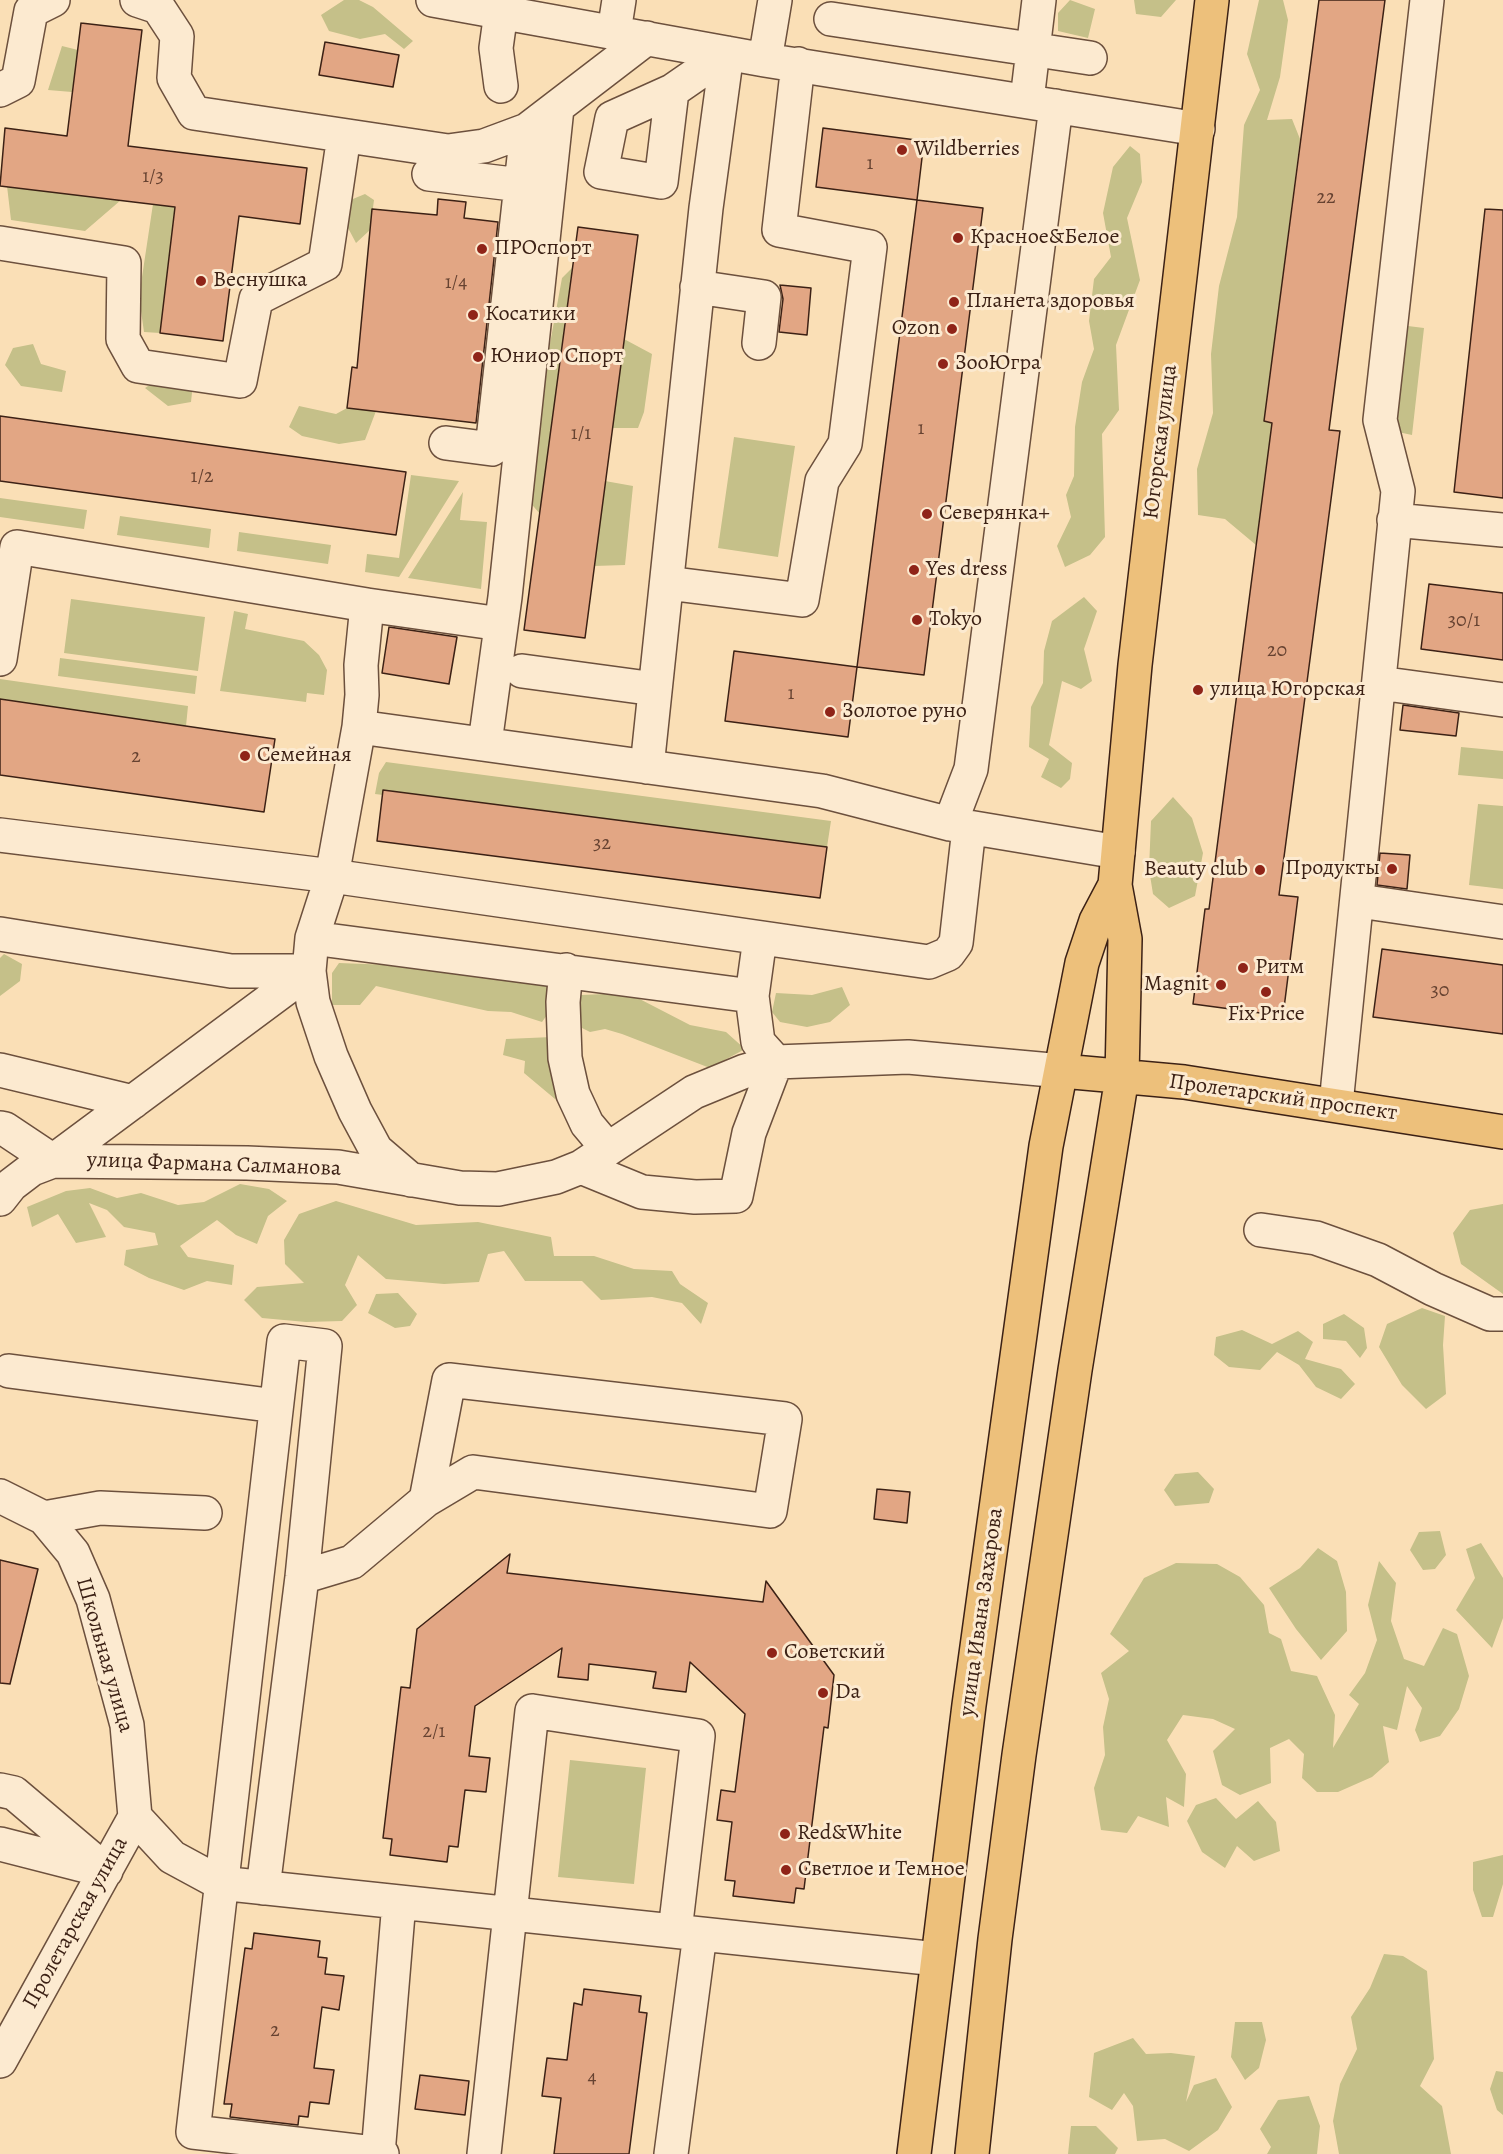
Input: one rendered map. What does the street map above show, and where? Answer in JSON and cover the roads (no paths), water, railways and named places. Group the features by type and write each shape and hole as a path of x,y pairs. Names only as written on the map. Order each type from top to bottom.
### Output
{"main road":[{"name":"Югорская улица","path":"1122,1077 1125,939 1115,885 1135,665 1212,0"},
{"name":"Югорская улица","path":"1062,1071 1082,963 1096,921 1115,885"},
{"name":"Пролетарский проспект","path":"1062,1071 1185,1082 1503,1132"},
{"name":"улица Ивана Захарова","path":"914,2154 937,1959 1046,1146 1062,1071"},
{"path":"972,2154 995,1939 1019,1755 1075,1370 1122,1077"}],"street":[{"path":"0,90 18,81 31,11 53,0"},
{"path":"137,0 158,7 177,36 174,78 194,113 448,151 484,146 527,130 647,38"},
{"path":"433,0 501,12 550,10 614,32 765,60 1198,129"},
{"path":"614,32 620,0"},
{"path":"765,60 775,0"},
{"path":"0,835 332,876 929,962 948,954 956,943 960,826 971,769 1041,103 1034,49 1039,0"},
{"path":"1336,1104 1359,901 1398,491 1380,420 1427,0"},
{"path":"667,583 802,600 822,481 845,444 870,247 779,230 810,67 833,10 1090,58"},
{"path":"501,12 496,48 501,86"},
{"path":"672,91 727,53"},
{"path":"647,767 697,287 727,53"},
{"path":"485,743 501,624 557,108"},
{"path":"446,444 492,449 527,130"},
{"path":"0,243 124,263 123,339 138,366 240,381 256,299 325,264 344,136"},
{"path":"429,174 521,185"},
{"path":"697,287 764,297 759,343"},
{"path":"1394,520 1503,530"},
{"path":"0,659 17,547 367,605 501,624"},
{"path":"367,605 360,665 362,696 359,727 332,876 312,938 309,971 313,1002 331,1056 355,1111 376,1150 411,1180"},
{"path":"522,671 656,689"},
{"path":"1379,683 1503,700"},
{"path":"359,727 822,791 960,826 1118,852"},
{"path":"1359,901 1503,922"},
{"path":"0,934 231,971 309,971"},
{"path":"312,938 752,996"},
{"path":"581,1167 642,1192 695,1197 735,1196 749,1133 776,1062 758,1042 752,996 760,938"},
{"path":"566,970 563,1002 565,1058 569,1076 587,1124 608,1149"},
{"path":"0,1199 11,1185 32,1169 53,1161 309,971"},
{"name":"улица Фармана Салманова","path":"53,1161 247,1163 338,1167 459,1188 498,1189 556,1177 581,1167 694,1092 745,1071 776,1062 908,1057 1062,1071"},
{"path":"0,1070 133,1102"},
{"path":"0,1128 53,1161"},
{"path":"1261,1230 1316,1238 1378,1260 1433,1289 1490,1314 1503,1314"},
{"path":"263,1888 302,1577 326,1346 284,1341 220,1883 194,2132 380,2154 399,1902"},
{"path":"9,1371 276,1406"},
{"path":"302,1577 352,1562 426,1500 473,1472 770,1511 785,1419 448,1380 426,1500"},
{"name":"Школьная улица","path":"0,1496 44,1518 73,1552 93,1599 127,1725 135,1817"},
{"path":"44,1518 100,1508 205,1513"},
{"path":"484,2154 508,1913 532,1712 698,1736 688,1932 671,2154"},
{"path":"0,1790 14,1793 106,1871"},
{"path":"135,1817 172,1857 220,1883 937,1959"},
{"name":"Пролетарская улица","path":"0,2061 135,1817"},
{"path":"0,1844 106,1871"}],"place":[{"name":"Wildberries","path":"902,150"},
{"name":"Красное&Белое","path":"958,238"},
{"name":"ПРОспорт","path":"482,249"},
{"name":"Веснушка","path":"201,281"},
{"name":"Планета здоровья","path":"954,302"},
{"name":"Косатики","path":"473,315"},
{"name":"Ozon","path":"952,329"},
{"name":"Юниор Спорт","path":"478,357"},
{"name":"ЗооЮгра","path":"943,364"},
{"name":"Северянка+","path":"927,514"},
{"name":"Yes dress","path":"914,570"},
{"name":"Tokyo","path":"917,620"},
{"name":"улица Югорская","path":"1198,690"},
{"name":"Золотое руно","path":"830,712"},
{"name":"Семейная","path":"245,756"},
{"name":"Продукты","path":"1392,869"},
{"name":"Beauty club","path":"1260,870"},
{"name":"Ритм","path":"1243,968"},
{"name":"Magnit","path":"1221,985"},
{"name":"Fix Price","path":"1266,992"},
{"name":"Советский","path":"772,1653"},
{"name":"Da","path":"823,1693"},
{"name":"Red&White","path":"785,1834"},
{"name":"Светлое и Темное","path":"786,1870"}]}
